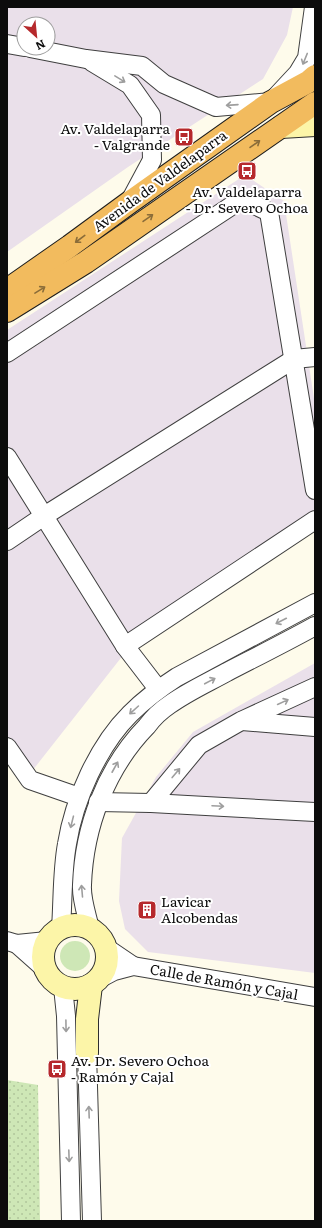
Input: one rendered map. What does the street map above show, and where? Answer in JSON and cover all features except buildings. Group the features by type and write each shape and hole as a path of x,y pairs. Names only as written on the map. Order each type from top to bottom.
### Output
{"highway":[{"name":"Avenida de Valdelaparra","path":"7,290 271,102 308,82 315,76"},
{"name":"Avenida de Valdelaparra","path":"7,311 86,262 315,103"}],"main road":[{"path":"281,127 315,125"},
{"path":"71,926 81,926 90,929 105,946 107,955 103,973 94,983 82,988 72,989 55,983 44,968 44,950 54,935 71,926"},
{"path":"87,1053 86,1018 94,983"}],"street":[{"path":"56,53 86,59 142,66 164,84 216,106 271,102 298,73 307,58 314,7"},
{"path":"86,59 130,85 151,115 152,160 130,202"},
{"path":"7,353 242,199 269,212 315,490"},
{"path":"7,540 294,359 315,357"},
{"path":"7,457 124,646 158,689"},
{"path":"124,646 315,520"},
{"path":"12,942 54,935 67,844 71,822 79,797 100,754 129,715 158,689 177,677 315,603"},
{"path":"90,929 83,899 82,886 85,852 98,802 110,776 123,754 140,732 156,715 168,706 190,692 315,626"},
{"path":"151,803 199,745 241,721 315,687"},
{"path":"241,721 315,727"},
{"path":"7,747 30,780 79,797"},
{"path":"98,802 151,803 315,812"},
{"path":"12,942 44,968"},
{"name":"Calle de Ramón y Cajal","path":"105,946 133,966"},
{"name":"Calle de Ramón y Cajal","path":"94,983 114,971 133,966 315,997"},
{"path":"63,987 66,1016 71,1221"},
{"path":"87,1053 92,1221"}],"shaded area":[{"path":"7,7 293,7 287,35 263,79 128,167 7,252"},
{"path":"245,175 284,201 315,405 315,531 124,654 25,780 7,753 7,330"},
{"path":"315,663 315,973 148,952 125,929 119,901 122,838 156,777 193,732"}],"green space":[{"path":"75,941 86,945 90,956 86,967 75,971 64,967 60,956 64,945"},
{"path":"7,1080 38,1085 40,1221 7,1221"}],"place":[{"name":"Av. Valdelaparra - Valgrande","path":"184,137"},
{"name":"Av. Valdelaparra - Dr. Severo Ochoa","path":"247,171"},
{"name":"Lavicar Alcobendas","path":"147,910"},
{"name":"Av. Dr. Severo Ochoa - Ramón y Cajal","path":"57,1069"}]}
